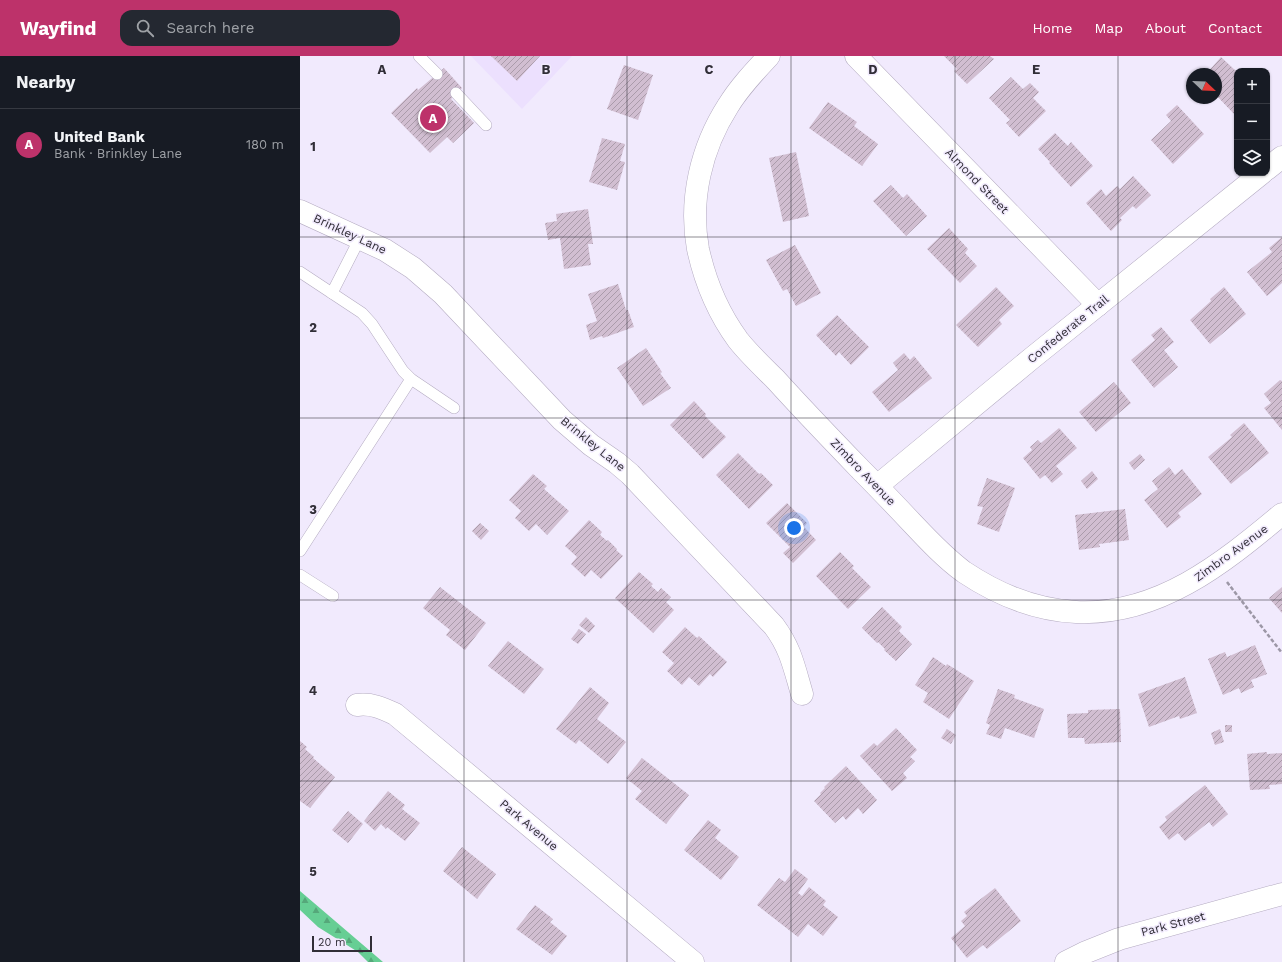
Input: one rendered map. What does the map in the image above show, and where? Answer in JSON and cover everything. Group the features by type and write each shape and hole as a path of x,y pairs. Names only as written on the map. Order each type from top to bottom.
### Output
{"street":[{"name":"Zimbro Avenue","path":"769,56 745,82 728,106 713,134 702,164 697,190 695,215 698,249 707,281 724,318 739,341 937,549 964,571 993,589 1026,602 1045,608 1076,612 1101,611 1131,606 1161,596 1190,582 1215,566 1282,514"},
{"name":"Almond Street","path":"856,56 1098,305"},
{"path":"1270,167 1282,157"},
{"name":"Confederate Trail","path":"877,486 1258,176"},
{"name":"Brinkley Lane","path":"300,211 385,250 413,268 443,294 567,425 586,442 617,462 630,474 774,626 785,640 792,657 802,694"},
{"name":"Park Avenue","path":"357,705 366,704 381,707 395,714 693,962"},
{"name":"Park Street","path":"1066,962 1084,953 1120,939 1282,894"}],"lane":[{"path":"419,56 437,74"},
{"path":"456,93 486,125"},
{"path":"332,293 360,238"},
{"path":"300,272 368,318 399,366 411,379 454,408"},
{"path":"300,551 411,379"},
{"path":"300,575 333,596"}],"path":[{"path":"1215,566 1282,653"}],"shaded area":[{"path":"471,56 572,56 522,109"}],"green space":[{"path":"300,891 383,962 368,962 358,952 318,927 300,910"}],"building":[{"path":"491,56 540,56 517,81"},
{"path":"944,56 990,56 994,59 967,84 954,71 957,69"},
{"path":"1221,57 1234,69 1234,114 1222,101 1222,68 1211,68"},
{"path":"624,65 653,75 638,120 607,109"},
{"path":"444,68 462,88 451,99 474,123 453,143 447,137 430,153 391,113 417,88 418,90"},
{"path":"1011,77 1023,89 1030,83 1039,92 1033,98 1046,111 1019,137 1006,123 1010,120 989,98"},
{"path":"828,102 857,122 854,126 878,144 862,166 809,128"},
{"path":"1177,105 1204,134 1173,164 1151,140 1171,121 1166,115"},
{"path":"1055,133 1068,146 1071,142 1093,166 1071,187 1038,149"},
{"path":"602,138 625,144 620,161 625,162 617,190 589,182"},
{"path":"796,152 809,216 783,222 769,158"},
{"path":"1133,176 1151,195 1136,209 1133,206 1120,218 1122,220 1111,231 1086,203 1101,189 1106,196 1117,186 1120,189"},
{"path":"891,185 903,198 907,194 927,216 906,236 873,201"},
{"path":"588,209 593,244 588,244 591,265 564,269 560,238 548,240 545,223 557,221 556,214"},
{"path":"949,228 968,249 965,253 977,266 960,283 927,249"},
{"path":"1282,237 1282,283 1267,296 1247,272 1272,252 1269,248"},
{"path":"795,245 821,293 796,306 787,289 783,291 766,260"},
{"path":"618,284 626,310 628,310 634,327 603,338 602,336 590,340 586,325 597,321 588,294"},
{"path":"996,287 1014,306 999,320 1002,324 978,347 956,325"},
{"path":"1224,287 1246,314 1210,344 1190,320"},
{"path":"837,315 869,347 851,365 839,352 836,356 816,335"},
{"path":"1161,327 1174,342 1164,350 1178,367 1154,388 1131,360 1155,340 1151,335"},
{"path":"646,348 662,372 660,373 671,388 643,406 617,368"},
{"path":"904,353 910,360 914,356 932,378 889,412 872,392 898,370 893,363"},
{"path":"1280,380 1282,381 1282,430 1264,408 1271,403 1264,394"},
{"path":"1114,382 1131,403 1096,432 1079,412"},
{"path":"694,401 706,414 705,416 726,437 703,459 670,425"},
{"path":"1244,423 1269,453 1231,484 1208,457 1232,437 1230,435"},
{"path":"1059,428 1077,448 1056,466 1063,474 1052,483 1045,475 1040,479 1023,458 1032,450 1030,447 1038,440 1041,443"},
{"path":"738,453 759,474 761,473 773,485 749,509 716,475"},
{"path":"1140,454 1145,460 1134,470 1129,463"},
{"path":"1169,467 1175,475 1182,469 1202,494 1178,513 1181,517 1167,528 1144,500 1158,489 1152,481"},
{"path":"1092,471 1098,479 1087,489 1081,481"},
{"path":"533,474 547,486 544,489 569,511 547,535 536,524 529,531 515,518 521,511 509,500"},
{"path":"987,478 1015,488 999,532 977,524 983,507 977,506"},
{"path":"787,503 807,523 804,527 816,540 793,563 783,553 790,547 766,523"},
{"path":"1125,509 1129,540 1099,544 1100,547 1079,550 1075,515"},
{"path":"589,520 602,532 600,535 607,541 608,540 623,556 601,579 591,570 585,577 571,564 577,557 565,546"},
{"path":"480,523 489,531 481,540 472,531"},
{"path":"840,552 854,566 852,568 871,587 848,609 816,576"},
{"path":"639,572 653,584 651,586 658,592 661,588 671,597 666,602 674,610 653,633 615,598"},
{"path":"440,587 486,623 465,650 446,635 450,630 423,608"},
{"path":"1282,587 1282,613 1269,598"},
{"path":"882,607 902,627 899,631 912,644 896,661 862,628"},
{"path":"586,617 595,626 589,633 579,625"},
{"path":"685,627 697,638 699,636 727,662 713,677 710,674 699,686 689,677 682,685 667,671 674,663 662,652"},
{"path":"579,629 586,634 578,644 571,639"},
{"path":"508,641 544,669 524,694 488,666"},
{"path":"1255,645 1267,674 1251,680 1254,687 1241,693 1239,688 1223,695 1208,659 1225,652 1227,657"},
{"path":"933,657 974,681 949,719 923,702 928,693 915,685"},
{"path":"1185,677 1197,713 1180,719 1179,716 1149,727 1138,694"},
{"path":"590,687 609,703 597,719 626,742 608,764 579,740 576,744 556,729"},
{"path":"998,689 1015,695 1014,698 1044,709 1034,738 1005,728 1001,739 986,734 990,725 986,723"},
{"path":"1120,709 1121,742 1085,744 1084,738 1068,738 1067,714 1088,713 1088,710"},
{"path":"1225,725 1232,725 1232,732 1225,732"},
{"path":"896,728 917,750 910,757 915,761 903,773 907,778 892,791 860,756 874,743 877,746"},
{"path":"947,729 956,735 951,744 941,738"},
{"path":"1220,729 1224,742 1215,745 1211,733"},
{"path":"300,741 307,747 305,749 314,757 313,758 335,777 310,808 300,801"},
{"path":"1267,752 1267,754 1282,753 1282,784 1269,785 1270,789 1250,790 1247,754"},
{"path":"642,758 689,795 666,824 635,799 642,791 626,778"},
{"path":"846,766 877,800 863,814 858,808 846,820 843,816 835,823 814,801 821,794 820,793 825,788 824,787"},
{"path":"1205,785 1228,814 1213,827 1209,822 1185,841 1178,833 1169,840 1159,827 1167,820 1165,817"},
{"path":"388,791 405,805 402,809 420,823 405,841 381,824 375,831 364,821"},
{"path":"348,811 363,824 348,843 332,830"},
{"path":"708,820 721,830 715,838 739,857 721,880 684,850"},
{"path":"462,847 496,874 477,899 443,871"},
{"path":"795,869 808,879 798,893 802,896 809,887 826,901 823,905 838,917 823,936 808,924 798,937 757,905 779,878 785,882"},
{"path":"995,888 1021,921 987,949 983,945 967,958 951,938 965,926 961,921 967,916 964,912"},
{"path":"535,905 553,919 550,922 567,936 552,955 516,929"}],"place":[{"name":"United Bank","path":"433,118"}]}
